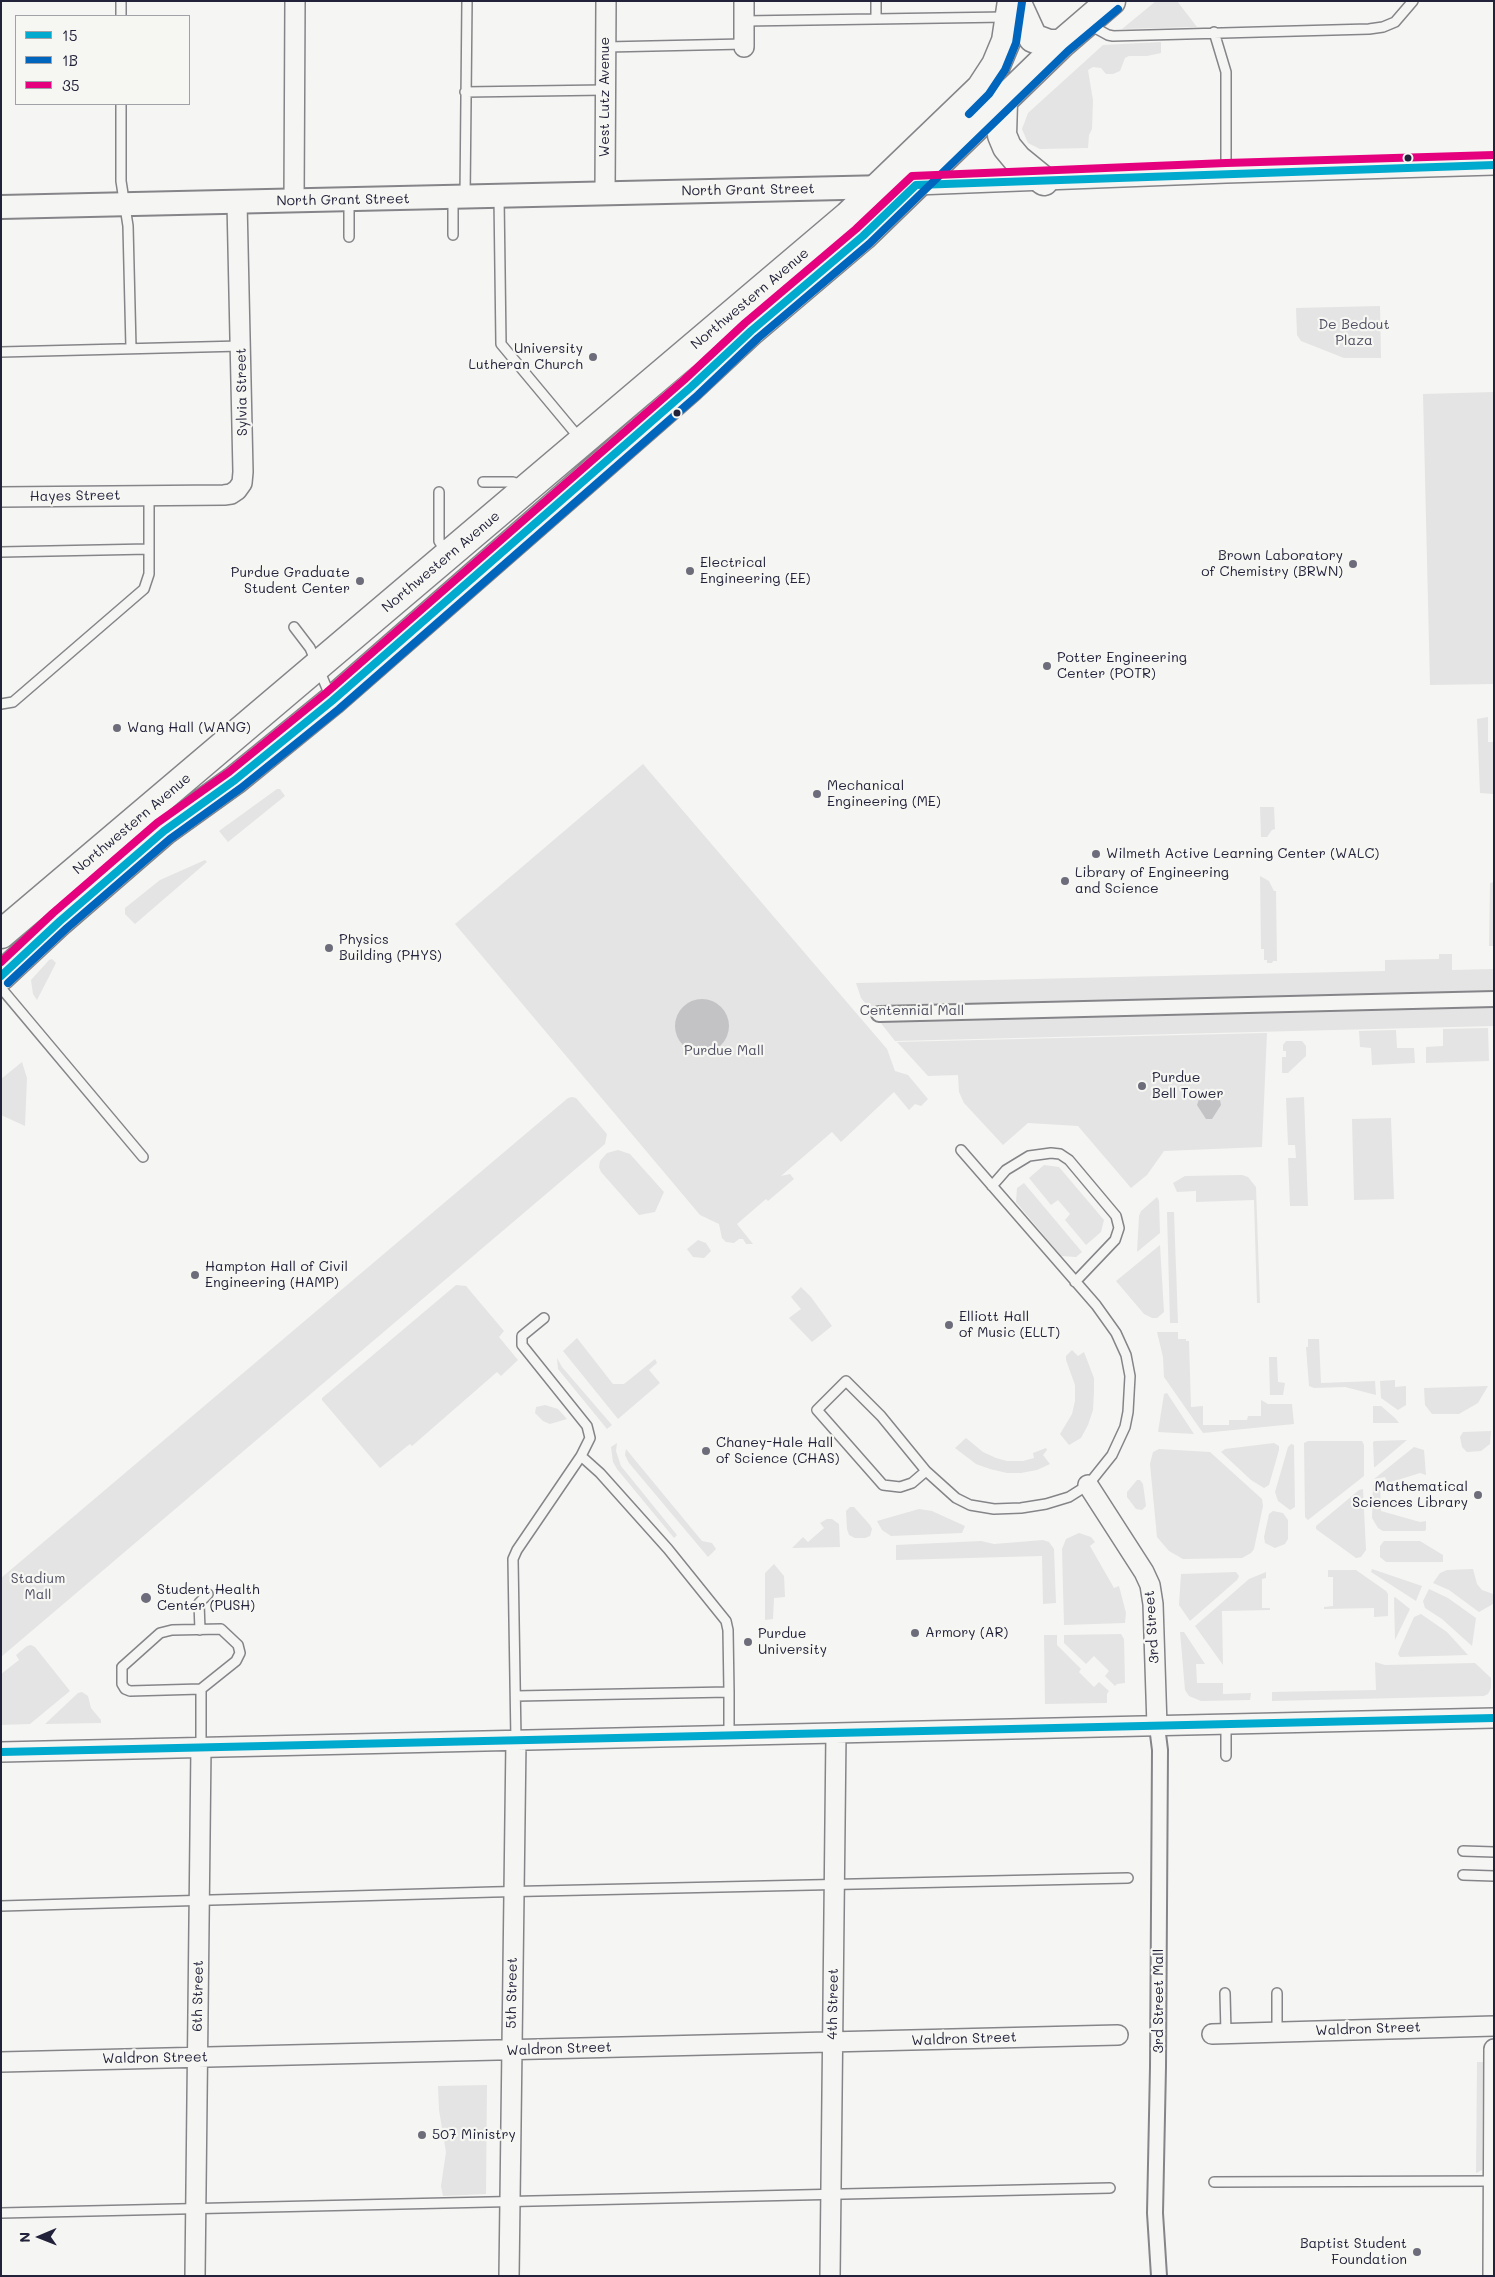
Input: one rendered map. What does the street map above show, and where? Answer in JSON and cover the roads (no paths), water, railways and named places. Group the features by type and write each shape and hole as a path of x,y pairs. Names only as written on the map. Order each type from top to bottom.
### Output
{"main road":[{"name":"Northwestern Avenue","path":"1,976 60,921 164,831 235,780 332,701 684,393 751,330 863,236 1061,44 1110,1"},
{"name":"Northwestern Avenue","path":"1,934 848,216 981,88 996,65 1006,41 1013,7"},
{"path":"1013,7 1033,38 1049,44 1061,44"},
{"path":"1003,102 1002,134 1007,146 1017,159 1044,181"}],"street":[{"path":"294,201 295,1"},
{"name":"West Lutz Avenue","path":"605,193 606,1"},
{"path":"744,1 744,46"},
{"name":"North Grant Street","path":"1,207 879,187 1226,173 1494,165"},
{"name":"Sylvia Street","path":"149,496 224,495 231,494 242,483 237,202"},
{"name":"Hayes Street","path":"1,498 149,496"},
{"path":"879,1014 1494,999"},
{"name":"3rd Street","path":"1088,1485 1144,1572 1150,1585 1154,1604 1157,1726"},
{"path":"1,1752 1494,1718"},
{"name":"3rd Street Mall","path":"1157,1726 1160,1750 1155,2213 1159,2276"},
{"name":"4th Street","path":"830,2276 836,1733"},
{"name":"5th Street","path":"509,2276 516,1740"},
{"name":"6th Street","path":"195,2276 201,1747"},
{"name":"Waldron Street","path":"1219,2034 1494,2026"},
{"name":"Waldron Street","path":"1,2062 1118,2035"},
{"path":"1493,2276 1494,2049"}],"lane":[{"path":"121,1 121,15"},
{"path":"453,235 459,197 465,92 467,1"},
{"path":"876,1 876,19"},
{"path":"1086,22 1113,36 1384,27 1395,22 1413,1"},
{"path":"744,21 876,19 1013,7"},
{"path":"1214,32 1226,72 1226,173"},
{"path":"606,47 744,46"},
{"path":"465,92 605,90"},
{"path":"121,105 121,181 128,226 131,348"},
{"path":"499,196 501,344 582,442"},
{"path":"349,200 349,237"},
{"path":"1,352 241,346"},
{"path":"483,482 513,482 528,488"},
{"path":"439,492 439,541 449,556"},
{"path":"1,704 13,702 144,589 149,574 149,496"},
{"path":"1,552 149,549"},
{"path":"294,627 310,648 332,701"},
{"path":"1,988 143,1157"},
{"path":"926,1471 912,1483 900,1488 883,1485 817,1410 846,1381 881,1416 926,1471 956,1498 970,1505 994,1509 1022,1508 1046,1504 1069,1497 1088,1485 1112,1455 1125,1427 1128,1412 1130,1376 1126,1355 1116,1333 1096,1305 961,1150"},
{"path":"992,1186 1006,1170 1029,1156 1051,1153 1060,1154 1070,1160 1116,1216 1119,1228 1115,1240 1075,1282"},
{"path":"516,1740 513,1559 517,1550 581,1456 590,1438 587,1426 522,1345 522,1336 544,1318"},
{"path":"581,1456 600,1473 668,1549 726,1621 728,1630 729,1735"},
{"path":"200,1630 200,1603 208,1594"},
{"path":"221,1629 238,1645 240,1654 236,1661 201,1689 130,1691 125,1689 120,1675 122,1667 160,1633 172,1630 221,1629"},
{"path":"201,1689 201,1747"},
{"path":"516,1696 729,1692"},
{"path":"1226,1724 1226,1756"},
{"path":"1463,1851 1494,1852"},
{"path":"1463,1875 1494,1876"},
{"path":"1,1906 1128,1878"},
{"path":"1219,2034 1225,1993"},
{"path":"1277,1994 1278,2032"},
{"path":"1214,2182 1494,2181"},
{"path":"1,2212 1110,2188"}],"place":[{"name":"University Lutheran Church","path":"593,357"},
{"name":"Brown Laboratory of Chemistry (BRWN)","path":"1353,564"},
{"name":"Electrical Engineering (EE)","path":"690,571"},
{"name":"Purdue Graduate Student Center","path":"360,581"},
{"name":"Potter Engineering Center (POTR)","path":"1047,666"},
{"name":"Wang Hall (WANG)","path":"117,728"},
{"name":"Mechanical Engineering (ME)","path":"817,794"},
{"name":"Wilmeth Active Learning Center (WALC)","path":"1096,854"},
{"name":"Library of Engineering and Science","path":"1065,881"},
{"name":"Physics Building (PHYS)","path":"329,948"},
{"name":"Purdue Bell Tower","path":"1142,1086"},
{"name":"Hampton Hall of Civil Engineering (HAMP)","path":"195,1275"},
{"name":"Elliott Hall of Music (ELLT)","path":"949,1325"},
{"name":"Chaney-Hale Hall of Science (CHAS)","path":"706,1451"},
{"name":"Mathematical Sciences Library","path":"1478,1495"},
{"name":"Student Health Center (PUSH)","path":"146,1598"},
{"name":"Armory (AR)","path":"915,1633"},
{"name":"Purdue University","path":"748,1642"},
{"name":"507 Ministry","path":"422,2135"},
{"name":"Baptist Student Foundation","path":"1417,2252"}],"park label":[{"name":"De Bedout Plaza","path":"1354,334"},
{"name":"Centennial Mall","path":"912,1011"},
{"name":"Purdue Mall","path":"724,1051"},
{"name":"Stadium Mall","path":"38,1588"}]}
